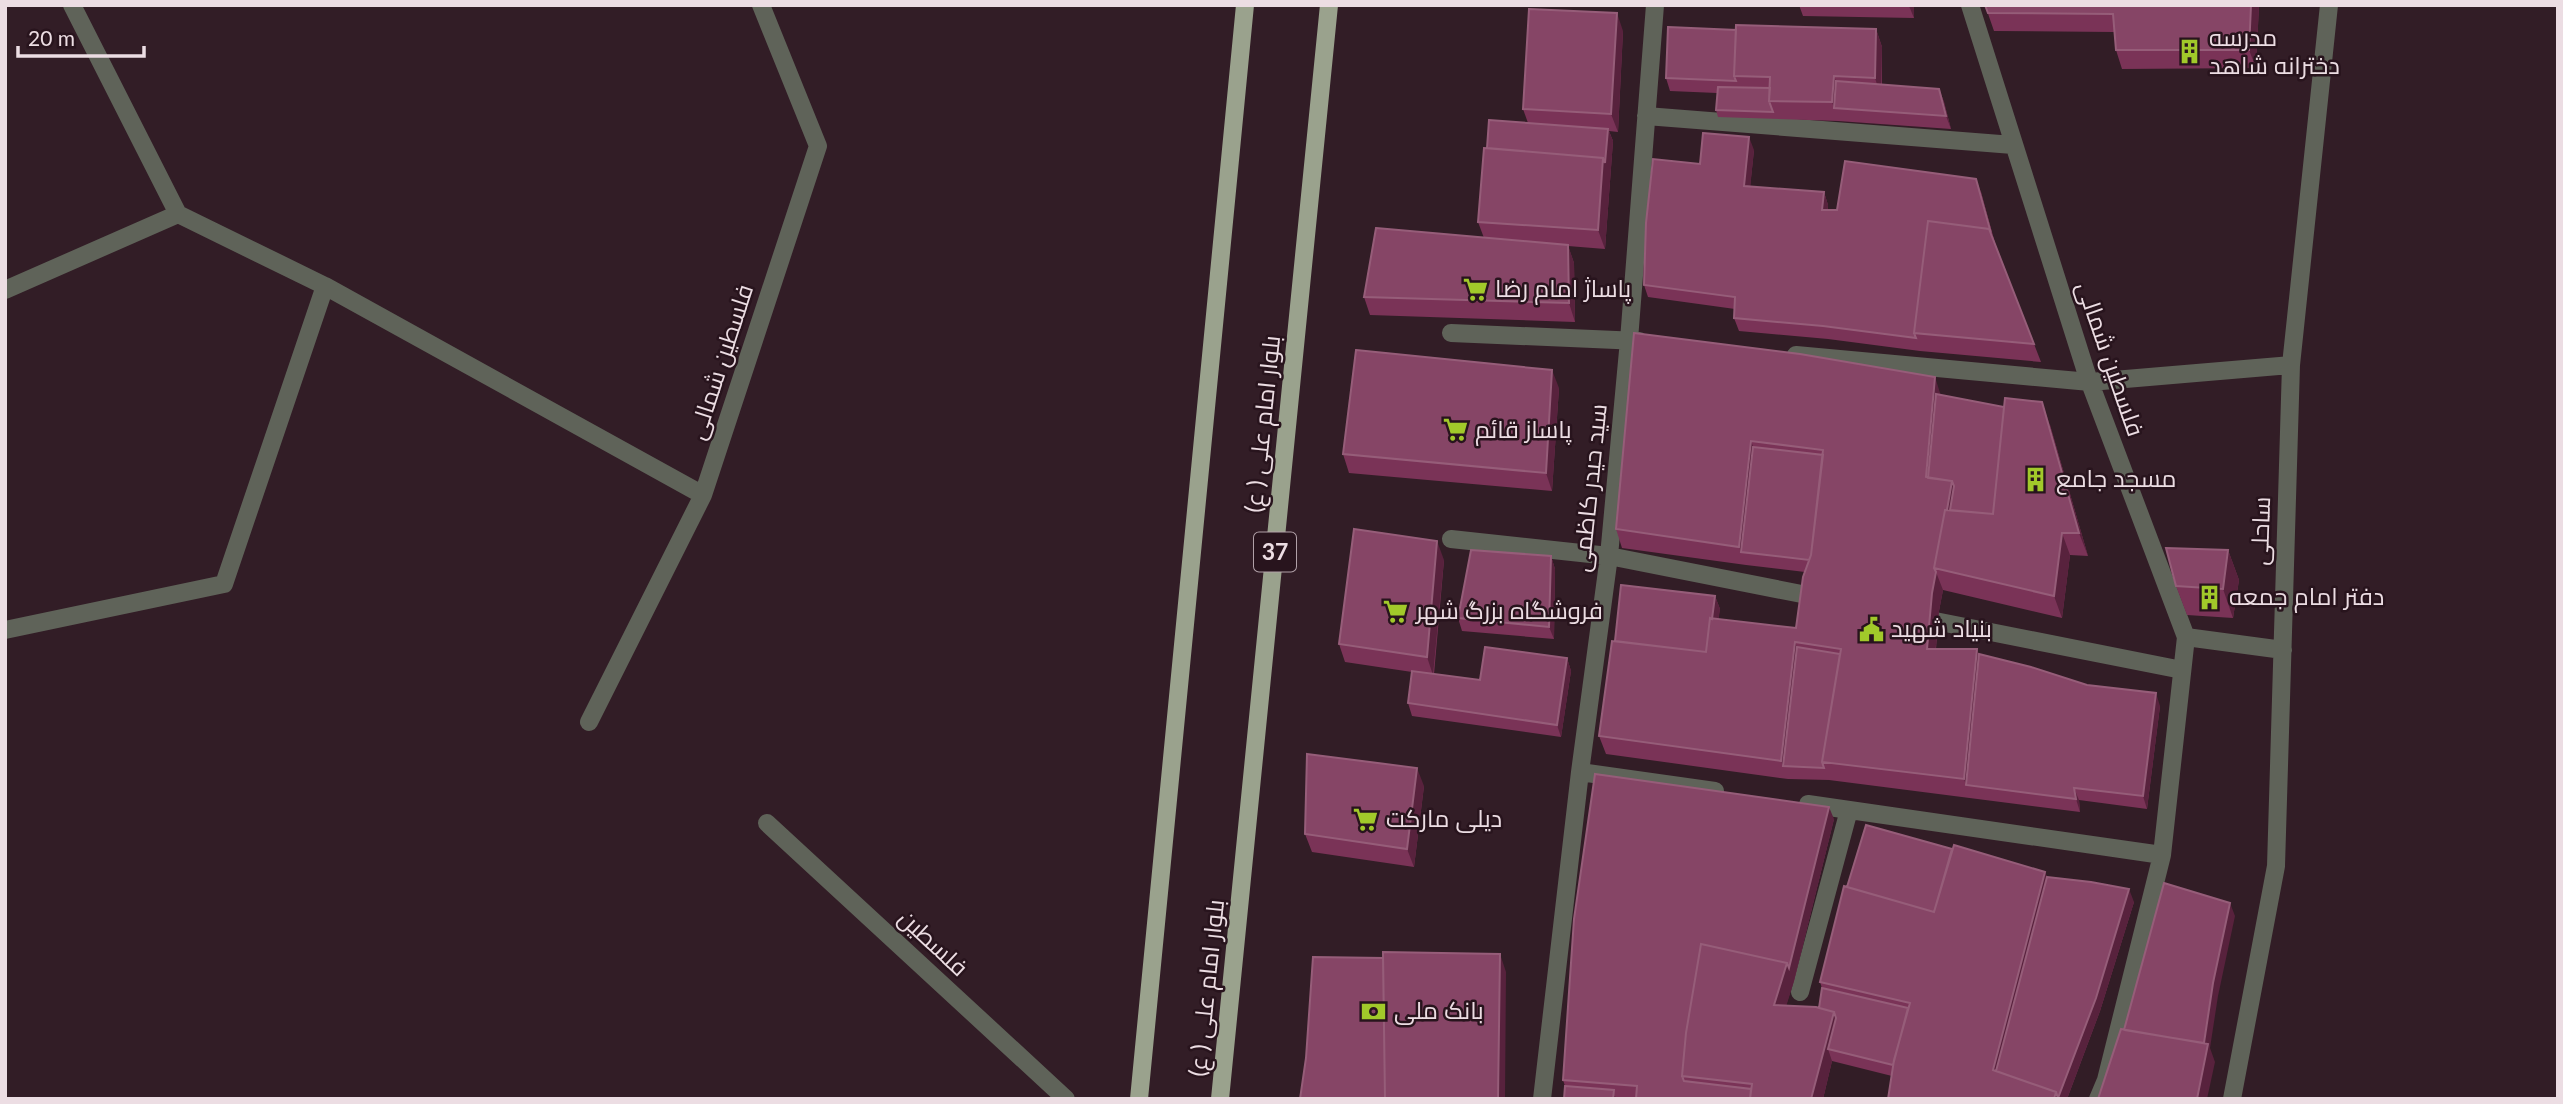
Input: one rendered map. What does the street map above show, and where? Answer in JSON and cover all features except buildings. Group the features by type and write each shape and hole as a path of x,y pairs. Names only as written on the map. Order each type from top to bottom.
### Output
{"main road":[{"path":"1139,1099 1245,5"},
{"name":"بلوار امام علی ( ع)","path":"1220,1099 1329,5"}],"street":[{"path":"72,5 178,214 325,286 703,495"},
{"name":"فلسطین شمالی","path":"589,722 703,495 818,146 761,5"},
{"name":"سید حیدر کاظمی","path":"1542,1099 1580,772 1609,556 1655,5"},
{"name":"فلسطین شمالی","path":"1970,5 2090,382 2186,637 2162,855 2106,1080 2098,1099"},
{"name":"ساحلی","path":"2232,1099 2276,866 2291,365 2329,5"},
{"path":"1646,116 2013,145"},
{"path":"5,290 178,214"},
{"path":"5,630 224,584 325,286"},
{"path":"1451,333 1656,343"},
{"path":"1778,354 2090,382 2291,365"},
{"path":"1451,539 1609,556 1841,602"},
{"path":"1895,613 2182,670"},
{"path":"2186,637 2283,650"},
{"path":"1580,772 1728,793"},
{"path":"1795,802 2162,855"},
{"path":"1800,992 1849,810"},
{"name":"فلسطین","path":"767,823 1066,1099"}],"place":[{"name":"مدرسه دخترانه شاهد","path":"2189,52"},
{"name":"پاساژ امام رضا","path":"1475,289"},
{"name":"پاساز قائم","path":"1455,430"},
{"name":"مسجد جامع","path":"2036,479"},
{"name":"دفتر امام جمعه","path":"2209,597"},
{"name":"فروشگاه بزرگ شهر","path":"1396,611"},
{"name":"بنیاد شهید","path":"1871,629"},
{"name":"دیلی مارکت","path":"1366,819"},
{"name":"بانک ملی","path":"1374,1011"}]}
